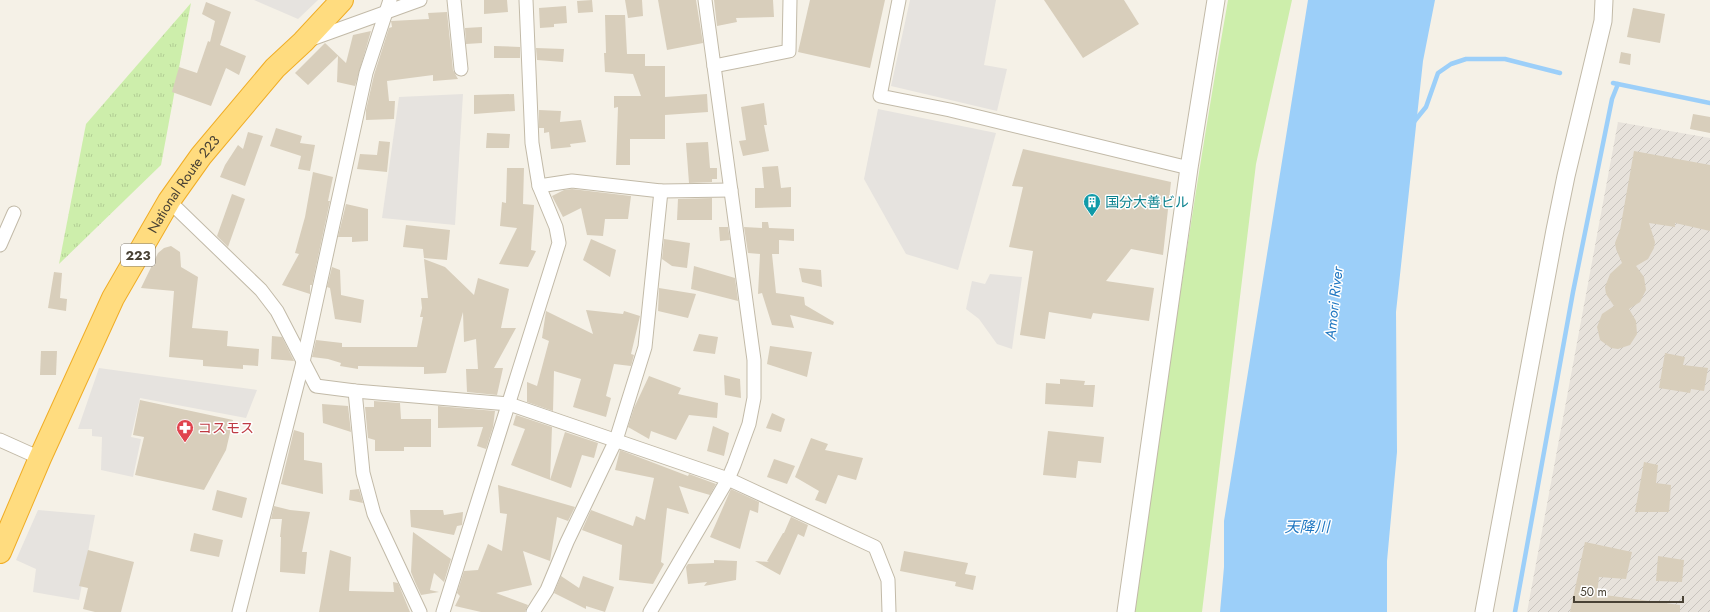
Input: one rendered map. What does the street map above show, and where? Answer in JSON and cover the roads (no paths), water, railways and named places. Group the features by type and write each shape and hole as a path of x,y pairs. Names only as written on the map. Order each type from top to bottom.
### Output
{"highway":[{"name":"National Route 223","path":"0,552 40,458 114,298 169,202 201,156 275,68 303,42 342,0"}],"street":[{"path":"303,42 388,6 420,0"},
{"path":"454,0 462,69"},
{"path":"443,612 559,243 556,227 539,186 532,143 526,0"},
{"path":"650,612 728,478 749,424 754,398 754,360 705,0"},
{"path":"714,66 789,51 790,0"},
{"path":"899,0 880,96 950,110 1189,168"},
{"path":"1126,612 1189,168 1216,0"},
{"path":"1484,612 1555,230 1566,176 1603,21 1604,0"},
{"path":"239,612 303,362 366,74 388,6"},
{"path":"539,186 572,181 661,190 731,190"},
{"path":"533,612 546,590 567,542 616,440 645,347 661,190"},
{"path":"169,202 261,290 277,312 316,386 355,391 509,404 728,478 875,546 888,580 889,612"},
{"path":"0,245 14,213"},
{"path":"355,391 363,473 374,514 420,612"},
{"path":"0,440 40,458"}],"water":[{"name":"天降川","path":"1308,0 1435,0 1423,61 1396,312 1397,452 1387,561 1387,612 1220,612 1224,567 1224,521"}],"waterway":[{"path":"1413,123 1426,107 1438,73 1451,64 1466,59 1505,59 1560,73"},
{"path":"1613,83 1710,103"},
{"path":"1515,612 1573,292 1612,99 1618,84"}],"place":[{"name":"国分大善ビル","path":"1092,217"},
{"name":"コスモス","path":"185,443"}],"water label":[{"name":"Amori River","path":"1334,303"}]}
